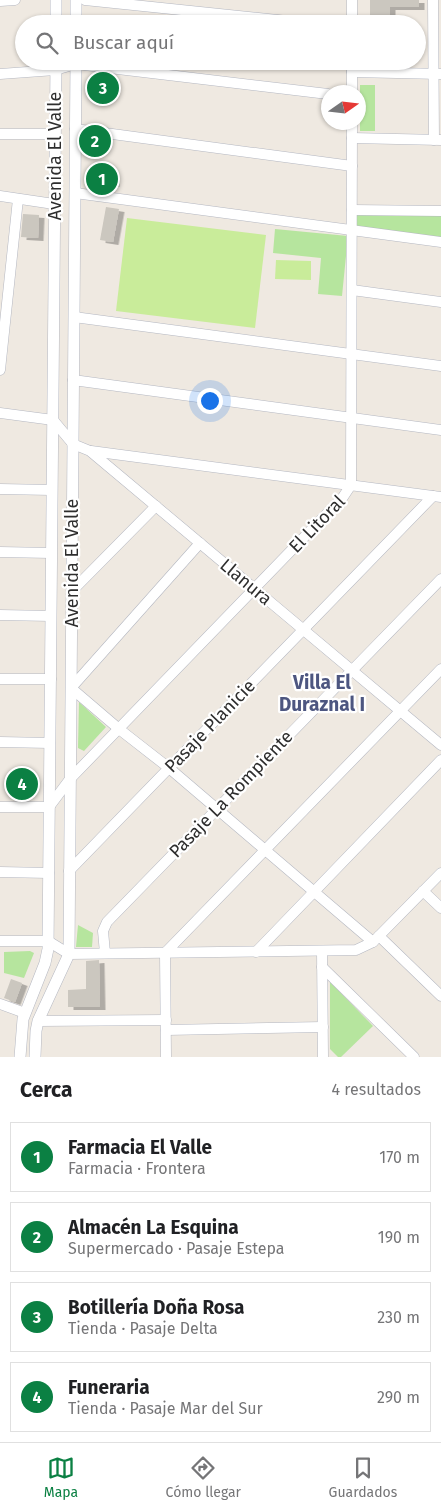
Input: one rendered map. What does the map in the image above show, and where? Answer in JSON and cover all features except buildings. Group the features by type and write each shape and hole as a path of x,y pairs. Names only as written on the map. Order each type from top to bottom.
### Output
{"street":[{"path":"0,1 15,0"},
{"path":"56,0 56,15"},
{"path":"76,0 76,15"},
{"path":"85,0 229,15"},
{"path":"352,0 352,15"},
{"path":"352,138 438,140 436,4"},
{"path":"0,74 28,70"},
{"name":"Avenida El Valle","path":"20,1057 21,1033 25,1013 45,963 48,942 56,70"},
{"name":"Avenida El Valle","path":"35,1057 38,1021 69,954 76,70"},
{"path":"133,70 321,93"},
{"path":"352,70 352,85"},
{"path":"388,70 437,74"},
{"path":"75,129 352,166"},
{"name":"El Litoral","path":"50,808 70,779 343,497 351,486 352,130"},
{"path":"0,134 55,134"},
{"path":"75,193 441,242"},
{"path":"0,196 54,204"},
{"path":"0,370 18,199"},
{"path":"352,210 441,211"},
{"path":"352,290 441,302"},
{"path":"74,317 441,366"},
{"path":"73,380 441,430"},
{"path":"0,414 53,420"},
{"name":"Llanura","path":"53,420 73,444 90,451 441,745"},
{"path":"90,451 437,497"},
{"path":"0,489 52,490"},
{"name":"Pasaje Planicie","path":"69,870 303,630 437,497"},
{"path":"72,591 156,506"},
{"path":"71,688 200,543"},
{"path":"0,552 51,553"},
{"name":"Pasaje La Rompiente","path":"105,953 103,931 105,924 441,579"},
{"path":"0,615 51,616"},
{"path":"166,1057 165,953 441,669"},
{"path":"0,679 71,688 218,808 314,891 376,939 441,996"},
{"path":"0,742 50,743"},
{"path":"256,952 441,760"},
{"path":"0,807 50,808"},
{"path":"0,872 49,873"},
{"path":"0,941 48,942 69,954 356,950 376,939 441,872"},
{"path":"424,890 441,908"},
{"path":"322,951 323,1057"},
{"path":"322,967 414,1057"},
{"path":"0,1004 25,1013"},
{"path":"38,1021 323,1027"}],"green space":[{"path":"366,85 375,85 375,131 360,131 366,130"},
{"path":"357,215 441,215 441,238 357,228"},
{"path":"127,218 266,235 255,328 116,311"},
{"path":"275,229 348,236 342,296 318,294 321,258 273,253"},
{"path":"276,260 311,261 311,280 275,279"},
{"path":"79,702 106,727 84,751 78,748"},
{"path":"78,925 93,933 92,947 76,947"},
{"path":"30,951 34,953 24,978 4,973 4,952"},
{"path":"330,982 373,1026 341,1057 338,1057 330,1049"}],"place":[{"name":"Botillería Doña Rosa","path":"103,88"},
{"name":"Almacén La Esquina","path":"95,141"},
{"name":"Farmacia El Valle","path":"102,179"},
{"name":"Funeraria","path":"22,784"}],"district":[{"name":"Villa El Duraznal I","path":"322,693"}]}
